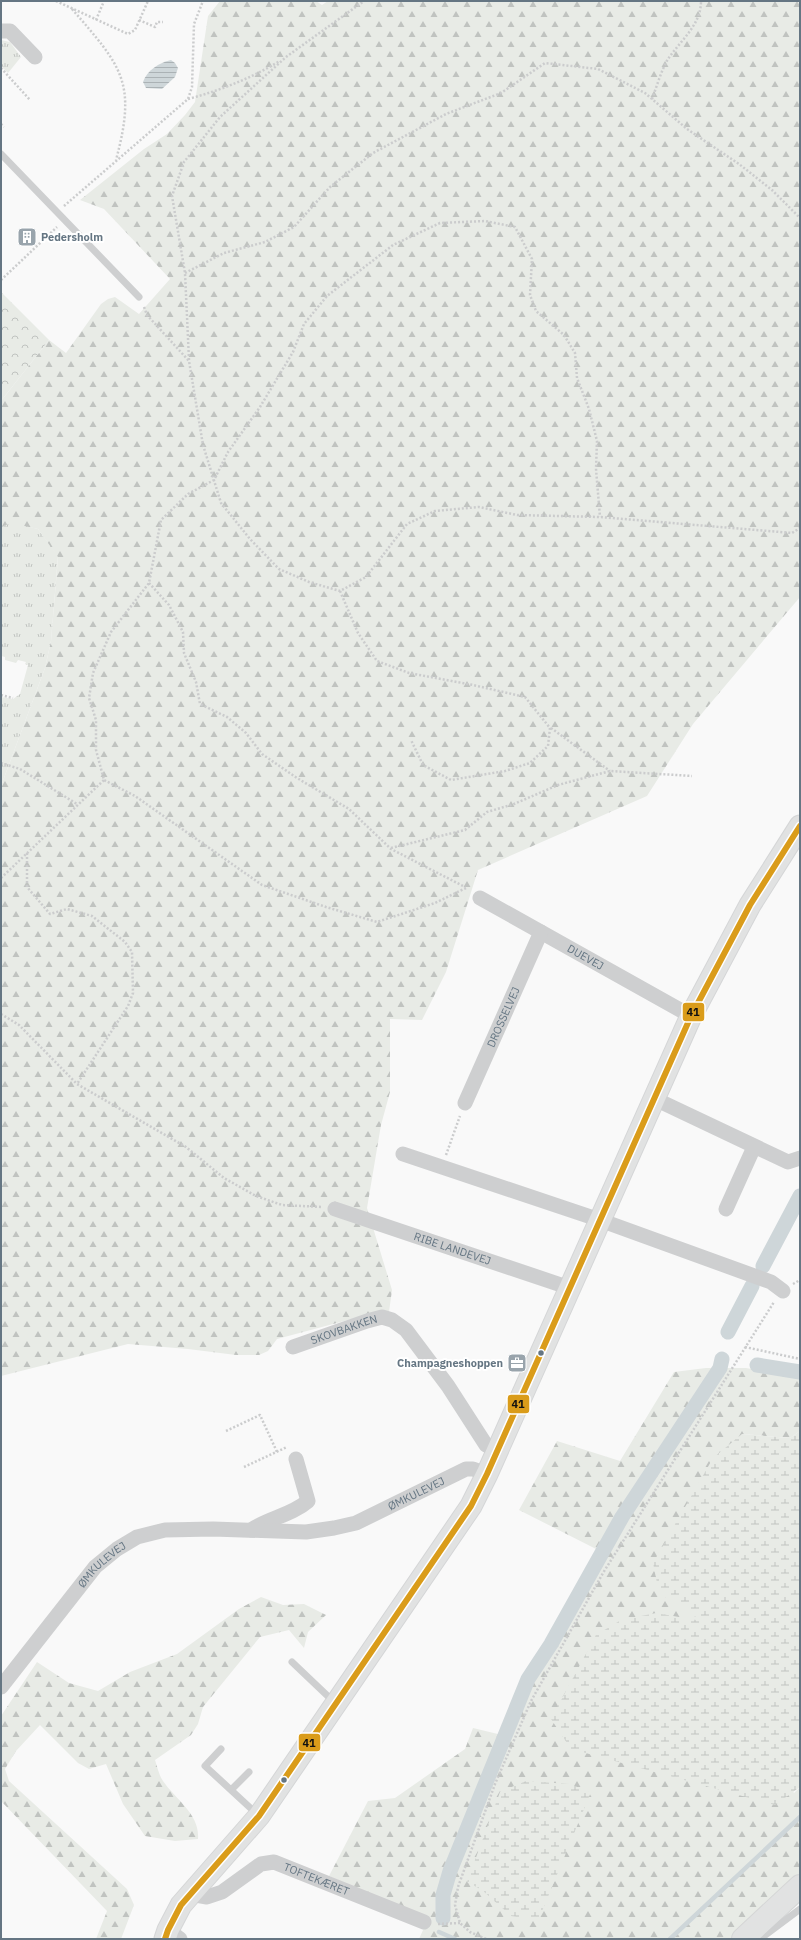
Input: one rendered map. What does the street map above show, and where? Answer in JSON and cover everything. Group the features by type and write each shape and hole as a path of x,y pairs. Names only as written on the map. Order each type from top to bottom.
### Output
{"highway":[{"path":"743,1939 800,1886"},
{"path":"760,1939 800,1901"}],"main road":[{"path":"171,1936 181,1905 259,1816 467,1512 497,1452 655,1100 691,1016 750,905 800,826"}],"street":[{"path":"1,31 10,31 35,57"},
{"name":"DUEVEJ","path":"480,898 691,1016"},
{"name":"DROSSELVEJ","path":"466,1103 541,932"},
{"path":"655,1100 788,1162 800,1158"},
{"path":"726,1209 754,1147"},
{"path":"403,1154 600,1220 771,1282 783,1292"},
{"name":"RIBE LANDEVEJ","path":"336,1209 570,1288"},
{"name":"SKOVBAKKEN","path":"293,1347 367,1321 382,1317 392,1320 406,1330 448,1386 486,1445 497,1452"},
{"path":"251,1530 263,1522 302,1507 308,1501 293,1452"},
{"name":"ØMKULEVEJ","path":"1,1687 95,1567 117,1549 137,1537 165,1530 213,1529 306,1532 334,1528 356,1523 466,1469 474,1469 487,1474"},
{"name":"TOFTEKÆRET","path":"190,1894 207,1897 222,1892 261,1864 274,1862 424,1922"}],"lane":[{"path":"1,154 139,297"},
{"path":"292,1662 336,1704"},
{"path":"221,1749 205,1766 259,1816"},
{"path":"231,1790 249,1772"},
{"path":"760,1939 800,1909"}],"path":[{"path":"56,1 128,34 134,32 148,1"},
{"path":"96,20 104,1"},
{"path":"188,99 192,87 194,24 202,1"},
{"path":"364,1 286,58 220,117 184,162 172,196 185,273 189,361 203,445 221,503 250,539 279,569 309,582 340,591 366,577 407,524 435,511 479,507 517,515 600,517 792,533 800,528"},
{"path":"652,99 668,59 695,24 701,8 701,1"},
{"path":"72,9 103,45 114,61 126,95 126,115 116,160"},
{"path":"139,20 155,27 157,22 162,22"},
{"path":"58,212 188,99 219,91 253,77 286,58"},
{"path":"185,273 224,253 265,242 294,227 330,187 373,153 446,114 501,93 545,63 598,69 645,93 687,128 739,164 772,190 800,218"},
{"path":"1,68 30,100"},
{"path":"1,124 4,127"},
{"path":"1,280 65,219"},
{"path":"466,888 435,903 377,922 326,907 262,885 135,796 104,780 96,750 96,720 89,698 93,673 111,632 149,583 161,520 188,494 214,480 228,452 260,407 293,352 304,324 327,296 393,245 440,223 485,221 515,227 532,259 530,295 536,312 564,335 575,354 577,378 590,409 596,441 596,469 600,517"},
{"path":"139,297 147,315 189,361"},
{"path":"149,583 169,606 183,632 184,654 196,682 200,704 227,717 246,733 262,754 297,778 349,809 391,849 466,888 480,898"},
{"path":"340,591 358,633 377,661 408,673 473,685 525,697 550,728 610,771"},
{"path":"1,695 13,698"},
{"path":"411,740 424,765 451,780 505,771 530,763 548,746 550,728"},
{"path":"1,763 20,769 77,804"},
{"path":"391,849 465,830 487,812 514,804 558,785 610,771 692,776"},
{"path":"1,878 77,804 104,780"},
{"path":"27,853 27,887 50,914 68,910 92,916 125,942 132,952 133,993 128,1006 77,1084"},
{"path":"1,1014 19,1025 77,1084 186,1147 224,1178 256,1196 282,1204 336,1209"},
{"path":"442,1168 466,1103"},
{"path":"486,1939 470,1932 460,1923 455,1905 458,1887 495,1784 531,1702 603,1573 745,1347 777,1298 800,1280"},
{"path":"745,1347 800,1360"},
{"path":"226,1431 260,1415 277,1452"},
{"path":"244,1467 277,1452 293,1452"},
{"path":"424,1922 446,1925 460,1923"}],"green space":[{"name":"Pedersholm","path":"220,1 316,1 322,5 328,1 800,1 800,597 693,724 647,796 478,870 446,972 422,1020 390,1019 390,1092 381,1125 367,1208 392,1290 389,1312 378,1312 277,1339 268,1351 259,1355 236,1355 128,1344 1,1376 1,786 45,668 51,641 58,557 38,529 11,523 1,527 1,401 49,340 66,353 101,304 108,299 115,297 139,314 170,279 104,209 80,200 144,149 167,134 195,102 208,16"},
{"path":"1,40 10,42 21,57 8,73 1,66"},
{"path":"1,292 49,340 1,401"},
{"path":"11,522 38,529 58,556 51,641 45,668 1,786 1,697 13,699 20,694 28,665 25,664 26,662 18,660 16,663 5,660 5,657 1,656 1,527"},
{"path":"706,1368 746,1368 800,1378 800,1431 790,1438 742,1434 703,1621 794,1793 800,1787 800,1873 731,1939 419,1939 428,1919 329,1876 368,1801 395,1798 465,1749 473,1728 502,1735 600,1551 519,1510 557,1441 620,1461 674,1372"},
{"path":"800,1431 800,1787 775,1805 571,1749 551,1719 596,1635 621,1620 656,1613 702,1621 659,1593 653,1563 713,1458 742,1434 790,1438"},
{"path":"261,1597 283,1605 304,1604 326,1615 308,1632 304,1648 289,1630 260,1637 203,1707 198,1724 191,1735 155,1760 163,1781 186,1808 195,1822 198,1830 198,1839 175,1841 145,1836 123,1804 106,1764 89,1769 78,1763 40,1725 16,1751 5,1769 9,1781 127,1889 134,1905 121,1939 96,1939 107,1911 1,1801 1,1716 37,1662 69,1683 98,1691 130,1672 177,1654 239,1609"},
{"path":"526,1781 569,1784 591,1792 538,1921 511,1916 482,1890 467,1882 500,1792"}],"shaded area":[{"path":"171,60 178,68 175,77 162,89 146,88 143,82 147,74 158,65"}],"waterway":[{"path":"763,1266 800,1196"},
{"path":"728,1332 752,1286"},
{"path":"443,1918 443,1895 450,1871 528,1679 551,1644 622,1517 720,1368 722,1359"},
{"path":"757,1365 800,1372"},
{"path":"670,1939 800,1817"},
{"path":"439,1932 455,1939"}],"transit line":[{"name":"41","path":"165,1939 181,1905 259,1816 471,1506 487,1474 691,1016 750,905 800,826"}],"place":[{"name":"Pedersholm","path":"27,237"},
{"name":"Champagneshoppen","path":"517,1363"}]}
